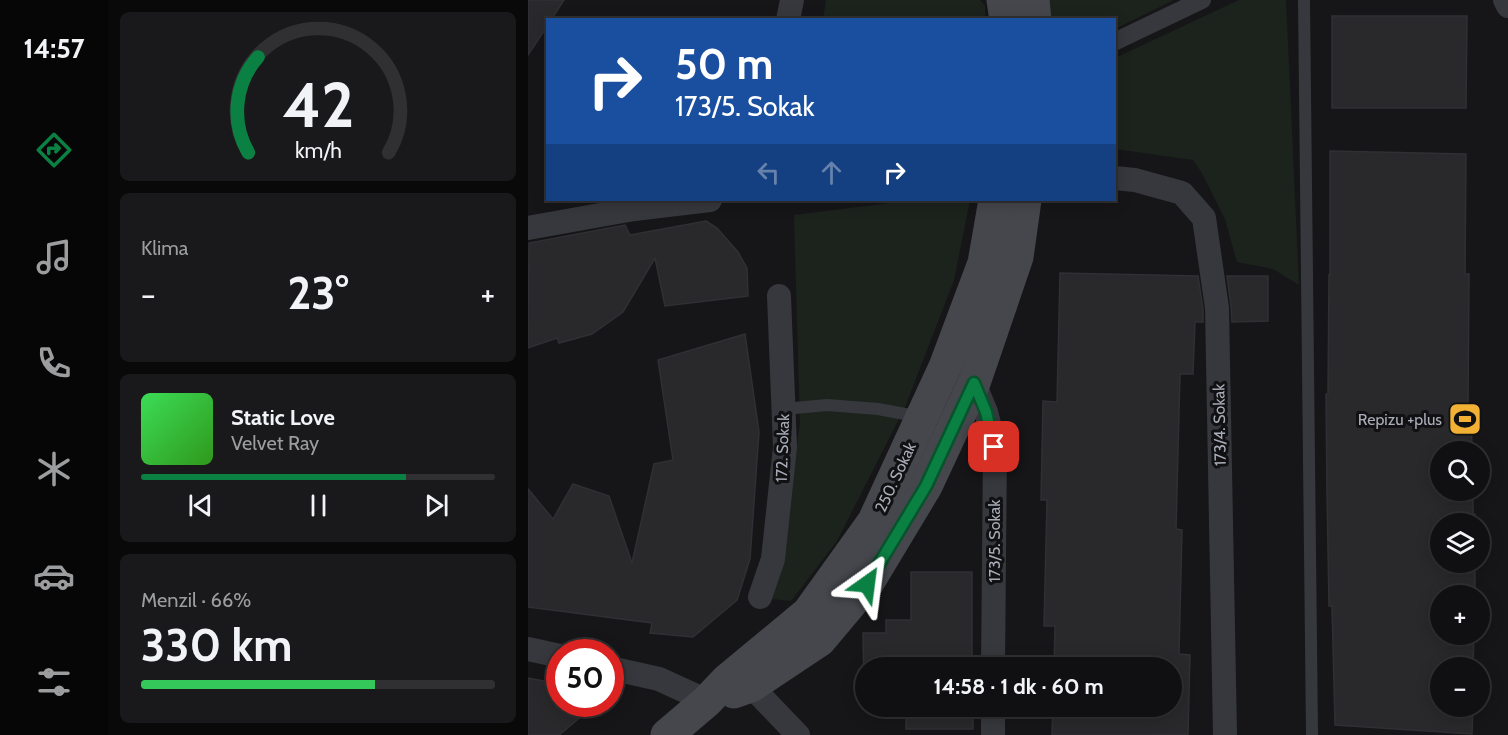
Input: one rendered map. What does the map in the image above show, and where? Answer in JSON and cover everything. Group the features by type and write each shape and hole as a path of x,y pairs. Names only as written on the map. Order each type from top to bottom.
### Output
{"main road":[{"path":"1003,0 1006,18"},
{"path":"1033,0 1035,18"},
{"name":"250. Sokak","path":"707,701 726,681 808,613 874,521 945,367 984,263 995,201"},
{"name":"250. Sokak","path":"751,686 820,640 867,584 926,486 974,383 1017,257 1025,201"},
{"path":"945,367 974,383"},
{"path":"667,735 707,701 751,686"}],"street":[{"path":"788,18 792,0"},
{"path":"1116,41 1202,0"},
{"path":"1505,0 1508,6"},
{"name":"173/4. Sokak","path":"1116,178 1135,180 1182,194 1204,218 1217,308 1225,735"},
{"path":"528,228 634,208 700,201"},
{"name":"172. Sokak","path":"760,597 773,559 785,447 779,296"},
{"name":"173/5. Sokak","path":"974,383 986,412 994,447 993,657"},
{"path":"528,649 546,653"},
{"path":"624,671 659,679 707,701"},
{"path":"751,686 798,735"},
{"path":"993,717 993,735"}],"lane":[{"path":"1304,0 1312,735"},
{"path":"784,409 827,405 878,409 922,417"}],"shaded area":[{"path":"826,0 980,0 985,6 985,18 823,18"},
{"path":"1045,0 1174,0 1116,29 1116,18 1048,18"},
{"path":"1239,0 1286,0 1299,285 1273,269 1237,262 1225,219 1193,160 1116,149 1116,58"},
{"path":"906,201 970,201 954,280 905,407 837,541 791,601 771,599 779,568 800,424 794,215"}],"building":[{"path":"528,0 564,0 552,18 546,18 546,28 528,55"},
{"path":"1332,16 1467,16 1466,108 1332,108"},
{"path":"1330,151 1466,154 1465,274 1469,274 1468,403 1471,404 1472,441 1430,441 1430,501 1473,501 1473,513 1430,513 1430,573 1475,573 1475,585 1430,585 1430,645 1474,645 1473,657 1430,657 1430,717 1473,717 1472,734 1335,725 1332,606 1329,606 1326,394 1328,394"},
{"path":"706,221 717,228 738,252 747,268 748,296 665,306 655,258 623,312 592,334 559,343 557,338 528,348 529,243 625,225 630,235"},
{"path":"1060,273 1198,276 1203,322 1195,322 1193,374 1180,374 1176,529 1182,530 1179,654 1190,655 1188,735 1052,735 1053,717 1182,717 1182,657 1054,657 1055,626 1044,626 1047,500 1041,500 1043,401 1057,402"},
{"path":"1227,276 1268,276 1268,321 1232,322"},
{"path":"745,334 759,432 750,559 737,600 693,637 650,633 652,623 528,607 528,489 553,519 573,484 609,496 632,563 654,464 673,460 658,360"},
{"path":"911,572 972,572 972,657 863,657 863,633 886,633 886,620 911,620"},
{"path":"528,678 546,681 546,717 580,717 559,735 528,735"},
{"path":"906,717 973,717 973,729 906,729"}],"place":[{"name":"Repizu +plus","path":"1465,419"}],"route":[{"path":"867,584 926,486 974,383 986,412 994,447"}]}
